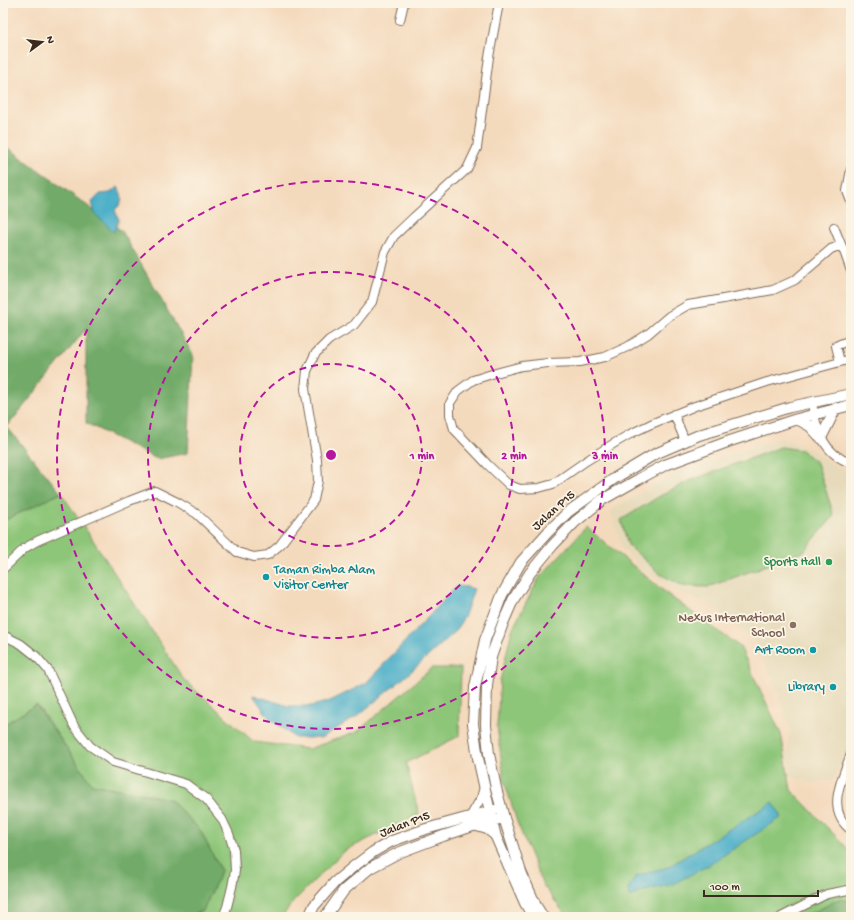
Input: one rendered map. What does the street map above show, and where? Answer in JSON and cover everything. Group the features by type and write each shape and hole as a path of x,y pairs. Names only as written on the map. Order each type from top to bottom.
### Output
{"street":[{"path":"400,20 404,3"},
{"path":"3,569 25,548 37,541 155,491 197,514 237,552 254,556 268,555 280,545 314,500 318,481 317,460 305,389 307,371 315,354 329,340 354,325 372,302 385,252 394,236 467,169 477,148 489,57 499,3"},
{"path":"851,170 847,191 851,202"},
{"path":"834,227 851,271"},
{"path":"842,245 831,249 794,280 773,290 688,305 669,316 648,334 627,347 605,357 580,362 548,363 522,366 473,380 458,391 450,403 450,415 454,429 509,485 520,488 539,488 553,484 586,461 630,434 674,414 767,382 851,359"},
{"path":"840,362 836,346 851,340"},
{"name":"Jalan P15","path":"491,816 472,724 475,687 485,640 502,595 521,562 568,512 615,478 655,454 685,441 790,407 851,394"},
{"path":"812,402 821,438"},
{"name":"Jalan P15","path":"543,917 536,906 521,872 501,808 489,754 486,725 487,685 491,657 512,600 530,573 553,545 575,522 602,500 665,465 730,441 797,419 851,404"},
{"path":"821,438 836,408"},
{"path":"674,414 685,441"},
{"path":"797,419 810,426 821,438 828,449 835,455 851,463"},
{"path":"568,512 575,522"},
{"path":"3,636 21,644 36,656 48,670 74,726 90,746 113,762 186,784 206,799 222,819 234,850 235,871 227,907 222,917"},
{"path":"851,754 841,779 837,799 837,810 840,818 851,830"},
{"path":"484,787 472,821 496,837"},
{"name":"Jalan P15","path":"309,917 314,906 335,882 373,852 392,841 426,829 491,816 501,808"},
{"path":"504,818 491,816 496,837 525,903 533,917"},
{"name":"Jalan P15","path":"325,917 344,890 370,868 398,853 443,836 472,821"},
{"path":"781,917 827,894 848,890 851,891"}],"shaded area":[{"name":"Nexus International School","path":"781,438 810,449 839,468 851,471 851,744 833,780 812,783 792,777 787,759 790,726 772,678 756,643 714,607 675,590 639,567 622,548 610,510 682,470"}],"green space":[{"path":"3,144 122,231 193,355 188,453 157,459 86,423 86,329 7,427 61,493 3,521"},
{"path":"781,447 801,450 817,463 834,516 803,552 708,587 683,586 660,574 628,545 621,520 660,496 689,481"},
{"path":"61,493 184,680 254,742 308,749 357,732 432,668 461,668 459,736 406,763 419,814 344,851 293,902 282,917 184,917 203,911 221,871 200,830 169,799 92,784 37,705 3,725 3,521"},
{"path":"586,527 671,597 740,647 781,734 791,790 851,852 851,917 567,917 543,885 517,822 504,780 497,726 500,681 512,630 539,578"},
{"path":"36,705 92,784 170,799 200,830 221,871 203,911 184,917 3,917 3,725"},
{"path":"841,898 851,902 851,917 804,917"}],"water":[{"path":"118,187 122,200 120,205 115,210 119,220 114,232 95,214 92,202 100,194 110,193"},
{"path":"457,586 474,589 465,615 455,632 405,677 356,717 321,738 295,738 269,718 253,695 289,706 311,706 330,701 366,683"},
{"path":"773,802 782,817 709,865 673,884 644,891 630,897 628,889 636,876 668,867"}],"place":[{"name":"Sports Hall","path":"829,562"},
{"name":"Taman Rimba Alam Visitor Center","path":"266,577"},
{"name":"Nexus International School","path":"793,625"},
{"name":"Art Room","path":"813,650"},
{"name":"Library","path":"833,687"}]}
